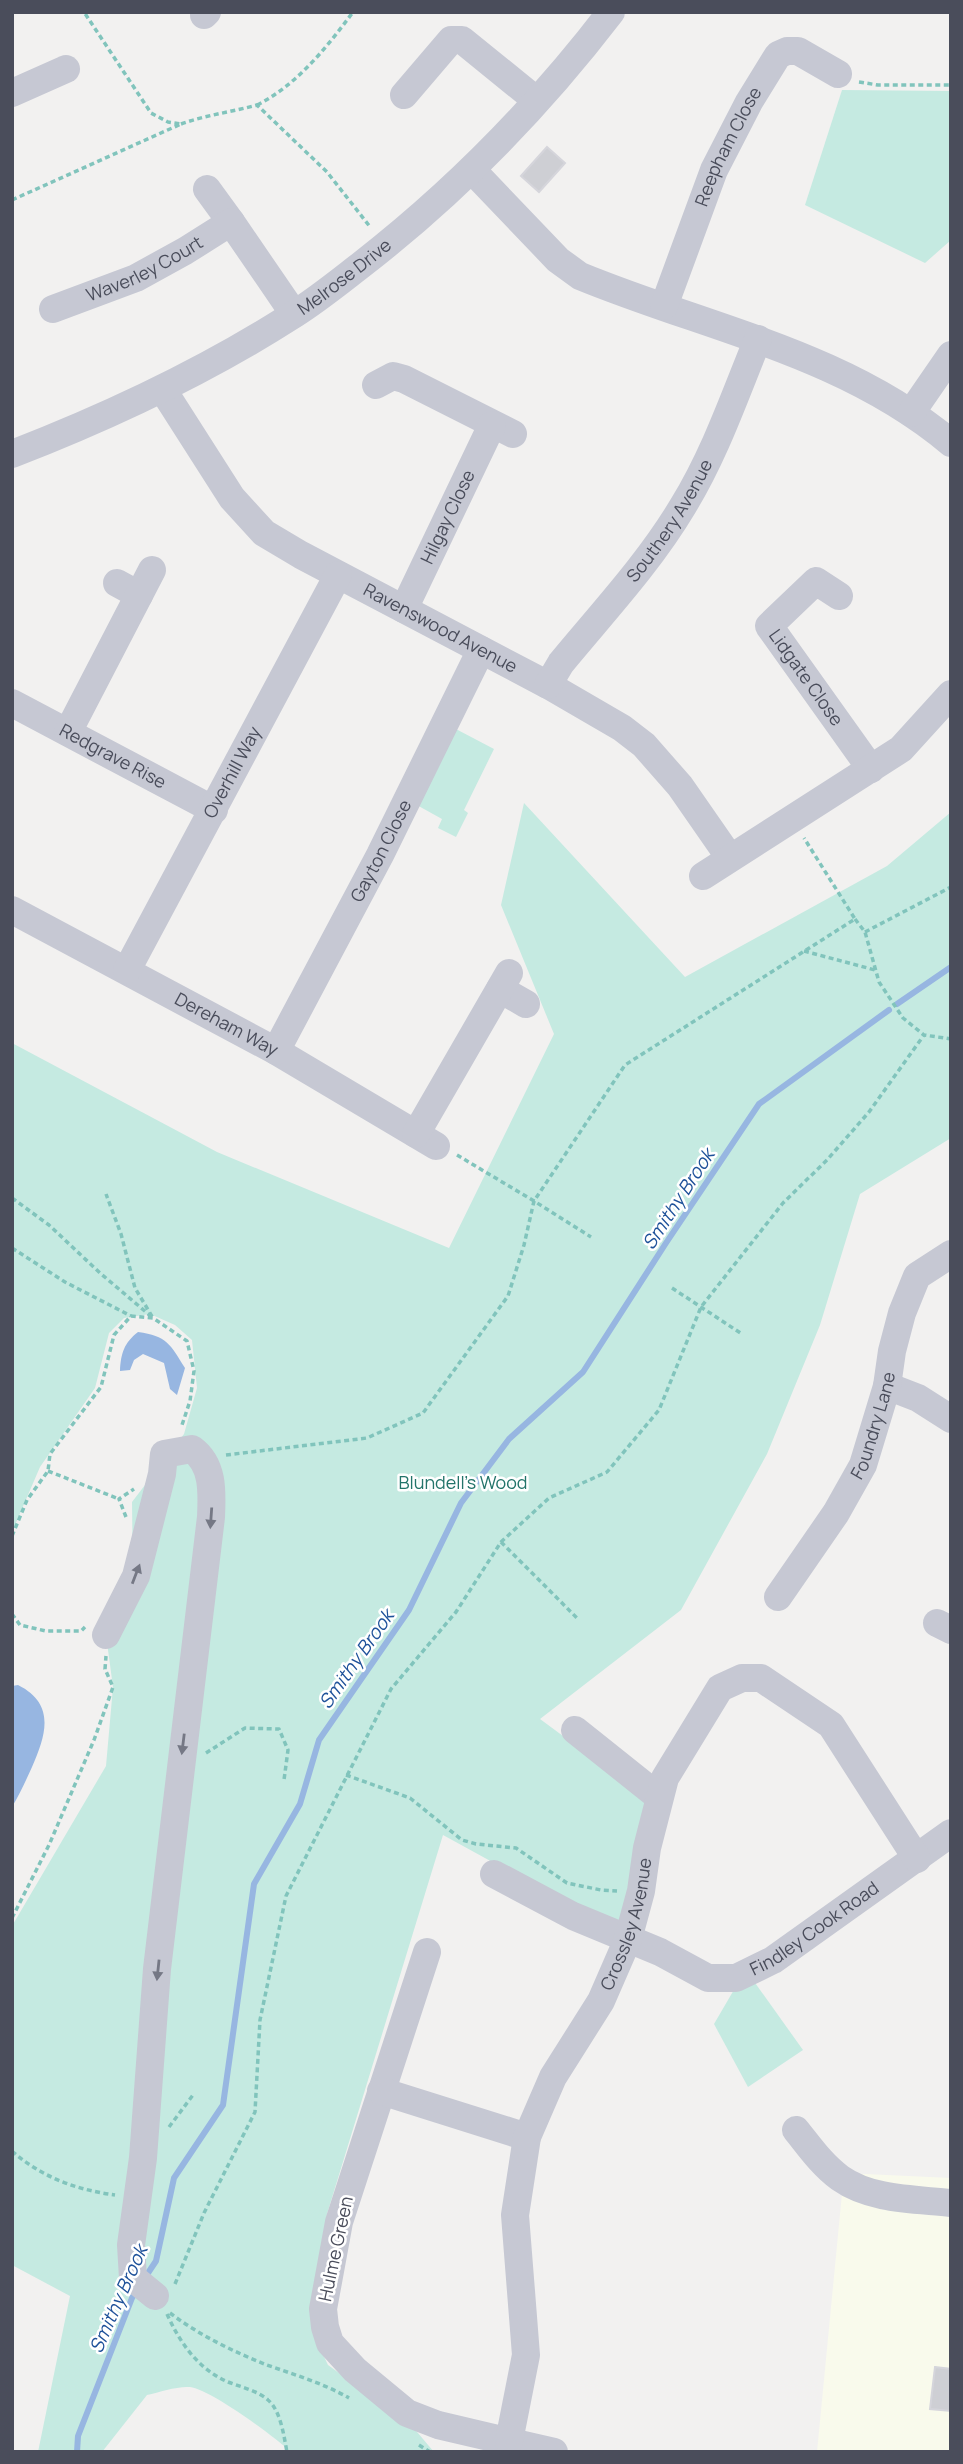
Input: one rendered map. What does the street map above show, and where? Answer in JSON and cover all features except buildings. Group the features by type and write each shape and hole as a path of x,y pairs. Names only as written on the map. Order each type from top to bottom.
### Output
{"street":[{"name":"Melrose Drive","path":"12,454 106,417 163,390 294,314 384,247 472,170 583,48 611,12"},
{"path":"404,95 452,40 462,40 536,100"},
{"name":"Reepham Close","path":"664,306 714,170 749,102 778,55 787,51 798,51 837,75"},
{"path":"12,93 66,68"},
{"path":"472,170 569,269 606,286 811,359 879,393 951,443"},
{"path":"207,189 294,314"},
{"name":"Waverley Court","path":"53,310 136,278 231,222"},
{"name":"Southery Avenue","path":"548,685 561,663 657,546 683,507 704,469 758,339"},
{"path":"911,413 951,355"},
{"name":"Hilgay Close","path":"376,385 393,376 404,379 503,429 404,609"},
{"name":"Ravenswood Avenue","path":"163,390 232,498 264,533 614,723 644,745 680,786 730,858"},
{"path":"68,732 128,589 152,570"},
{"name":"Overhill Way","path":"127,970 338,575"},
{"name":"Lidgate Close","path":"839,596 816,581 769,626 871,769"},
{"name":"Gayton Close","path":"276,1051 380,855 481,650"},
{"path":"703,876 901,750 951,694"},
{"name":"Redgrave Rise","path":"12,702 214,810"},
{"name":"Dereham Way","path":"12,910 276,1051 426,1140"},
{"path":"426,1140 505,981 526,1004"},
{"name":"Foundry Lane","path":"779,1597 836,1513 863,1465 887,1386 892,1351 902,1313 917,1276 951,1254"},
{"path":"887,1386 918,1398 951,1419"},
{"path":"106,1635 136,1576 162,1474 164,1454 192,1449 204,1458 212,1489 211,1517 157,1969 143,2158 131,2245 133,2278 165,2297"},
{"name":"Crossley Avenue","path":"509,2441 526,2355 515,2215 527,2137 553,2077 601,2001 628,1939 665,1778 720,1688 742,1678 761,1678 831,1725 917,1859"},
{"path":"575,1730 659,1797"},
{"name":"Findley Cook Road","path":"494,1874 573,1916 660,1952 708,1978 736,1978 773,1960 951,1833"},
{"name":"Hulme Green","path":"427,1952 339,2221 323,2309 330,2343 355,2370 407,2413 438,2426 554,2452"},
{"path":"381,2091 527,2137"},
{"path":"796,2130 827,2166 854,2186 889,2196 951,2203"}],"path":[{"path":"84,12 150,113 168,122 181,124"},
{"path":"12,200 181,124 202,117 229,113 268,100 309,65 351,13"},
{"path":"837,75 850,81 878,85 951,85"},
{"path":"257,105 327,172 384,247"},
{"path":"791,819 865,932 879,982 903,1018 924,1035 951,1040"},
{"path":"865,932 951,887"},
{"path":"204,1458 367,1438 423,1413 508,1296 534,1201 625,1065 855,919"},
{"path":"804,951 875,970"},
{"path":"287,2452 275,2409 269,2400 216,2376 197,2361 178,2338 165,2297 255,2112 260,2020 286,1896 391,1689 456,1612 501,1542 549,1498 607,1472 659,1410 701,1307 783,1203 827,1160 869,1112 924,1035"},
{"path":"426,1140 446,1148 591,1237"},
{"path":"106,1194 121,1234 135,1288 153,1318"},
{"path":"12,1198 49,1225 153,1318"},
{"path":"12,1248 65,1282 131,1316 153,1318"},
{"path":"672,1288 742,1334"},
{"path":"12,1536 27,1500 48,1471 50,1454 101,1387 114,1335 131,1316"},
{"path":"48,1471 119,1499"},
{"path":"501,1542 578,1619"},
{"path":"12,1918 49,1845 94,1740 113,1687 105,1669 106,1635"},
{"path":"180,1770 246,1728 279,1730 288,1750 284,1780"},
{"path":"346,1774 410,1798 462,1840 516,1848 567,1883 601,1890 641,1891"},
{"path":"12,2151 38,2171 68,2184 100,2193 137,2198"},
{"path":"165,2297 192,2329 265,2364 333,2389 354,2401"},
{"path":"417,2443 430,2452"}],"shaded area":[{"path":"844,2173 951,2178 951,2452 817,2452"}],"green space":[{"path":"842,90 951,91 951,240 925,263 805,205"},
{"path":"454,728 494,749 464,810 468,813 456,837 438,828 442,819 415,804"},
{"name":"Blundell's Wood","path":"524,803 685,977 887,866 951,812 951,1138 860,1194 820,1325 767,1454 681,1610 540,1719 650,1804 621,1927 443,1835 327,2214 316,2340 328,2365 412,2426 434,2452 291,2452 227,2404 199,2390 185,2387 147,2395 102,2452 38,2452 70,2296 12,2265 12,1926 106,1766 113,1687 106,1635 133,1583 132,1502 184,1434 197,1388 192,1340 175,1325 150,1314 124,1318 109,1333 95,1388 40,1467 12,1532 12,1043 217,1152 449,1248 554,1034 501,905"},
{"path":"753,1980 803,2050 748,2087 714,2024 735,1988"}],"water":[{"path":"138,1332 167,1342 185,1368 177,1395 170,1389 164,1363 143,1354 134,1360 130,1370 120,1371 124,1349"},
{"path":"18,1685 38,1701 43,1711 44,1732 37,1755 12,1807 12,1686"}],"waterway":[{"name":"Smithy Brook","path":"897,1004 951,967"},
{"name":"Smithy Brook","path":"144,2279 156,2261 174,2178 223,2105 254,1884 300,1804 319,1740 409,1610 461,1503 509,1439 583,1372 759,1104 889,1010"},
{"name":"Smithy Brook","path":"77,2452 78,2436 136,2291"}]}
